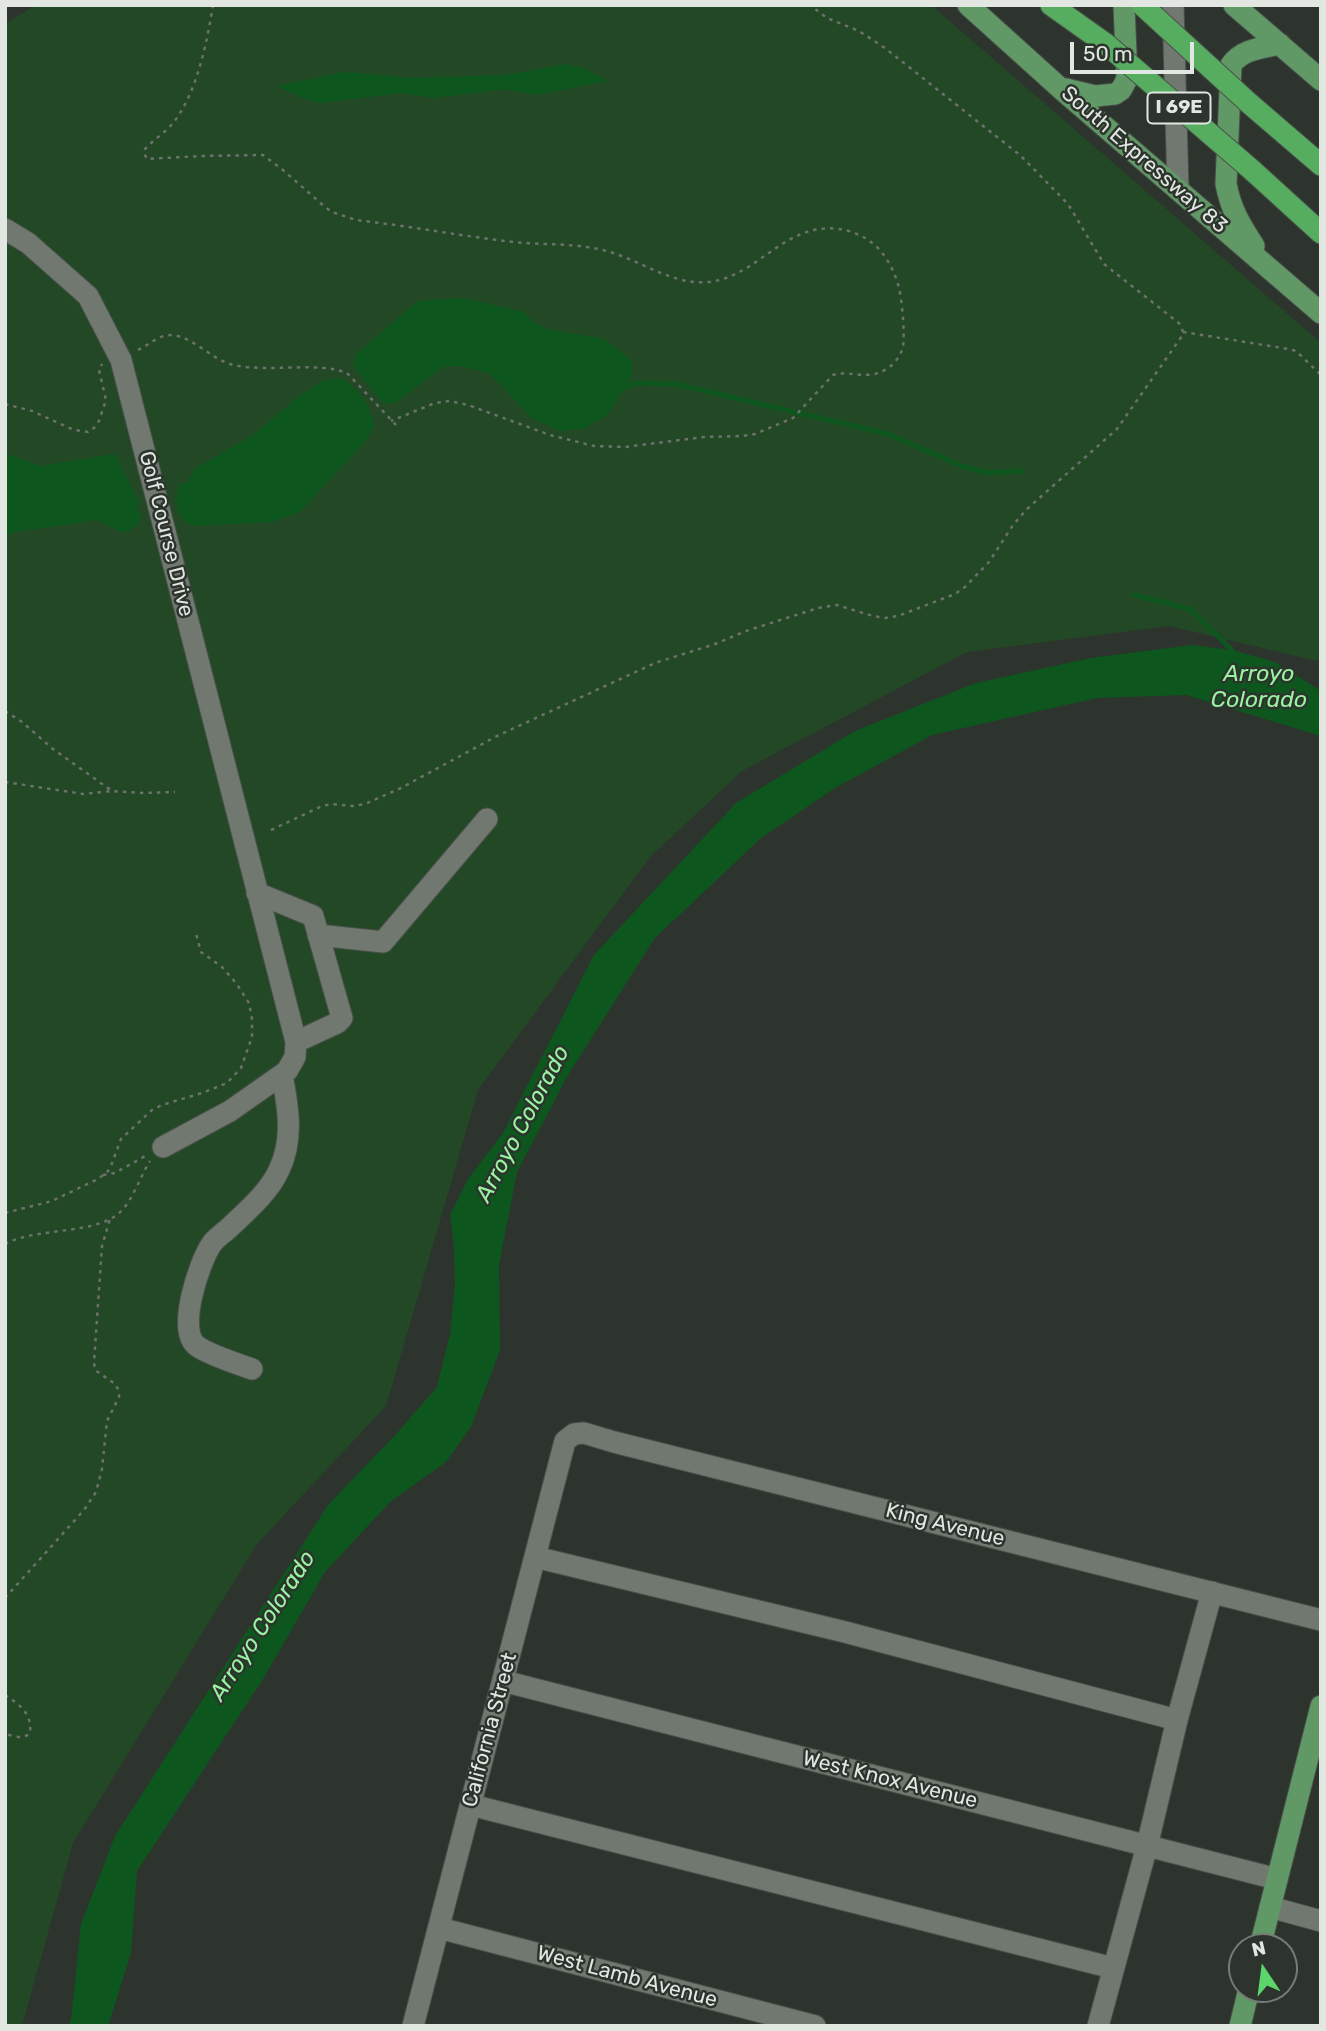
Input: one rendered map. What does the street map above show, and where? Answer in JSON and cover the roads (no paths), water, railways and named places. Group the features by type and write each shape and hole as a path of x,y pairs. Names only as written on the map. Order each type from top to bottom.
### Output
{"highway":[{"path":"1051,5 1106,44"},
{"name":"I 69E","path":"1060,5 1321,233"},
{"name":"I 69E","path":"1142,5 1321,165"}],"main road":[{"name":"South Expressway 83","path":"968,5 1321,313"},
{"path":"1060,88 1095,96 1115,94 1121,90 1127,79 1124,5"},
{"path":"1234,5 1321,80"},
{"path":"1267,266 1235,217 1226,184 1231,65 1245,52 1280,44"},
{"path":"1264,1933 1321,1706"},
{"path":"1240,2026 1246,2003"}],"street":[{"path":"1172,5 1178,190"},
{"name":"Golf Course Drive","path":"5,229 28,243 88,296 119,357 296,1042"},
{"path":"318,935 383,942 487,819"},
{"path":"161,1149 230,1111 282,1075 295,1057 296,1042 337,1023 342,1018 313,916 256,887"},
{"path":"252,1369 197,1346 189,1337 188,1322 191,1296 211,1244 271,1185 281,1168 289,1131 288,1105 282,1075"},
{"name":"King Avenue","path":"571,1436 584,1433 595,1435 1321,1620"},
{"name":"California Street","path":"413,2026 565,1441 571,1436"},
{"path":"535,1557 845,1632 1177,1720"},
{"path":"1098,2026 1212,1592"},
{"name":"West Knox Avenue","path":"503,1681 1277,1879"},
{"path":"471,1805 1113,1968"},
{"path":"1270,1907 1321,1921"},
{"name":"West Lamb Avenue","path":"439,1928 815,2026"}],"water":[{"path":"567,64 585,69 608,81 536,95 504,89 434,98 403,93 319,103 277,86 344,72 414,78 505,75"},
{"path":"464,298 524,312 534,323 547,329 604,339 631,360 633,373 608,414 583,429 560,431 532,418 489,373 460,366 443,367 395,403 384,404 353,366 356,354 418,301"},
{"path":"341,378 363,398 374,425 367,439 300,512 272,522 193,526 182,518 177,508 179,484 188,482 194,469 253,435 302,394 323,381"},
{"path":"115,454 140,503 136,504 138,513 142,512 138,525 127,532 121,532 97,520 15,532 5,537 5,455 40,466"},
{"name":"Arroyo Colorado","path":"1192,645 1232,650 1275,662 1321,691 1321,736 1186,695 1097,698 932,735 835,788 761,838 655,938 568,1075 517,1172 499,1265 500,1350 471,1427 446,1462 391,1501 325,1572 263,1679 137,1871 131,1953 108,2026 68,2026 71,2020 81,1924 115,1836 328,1505 437,1387 450,1334 455,1287 450,1215 468,1179 503,1133 594,955 736,803 855,731 976,683 1091,658"}],"waterway":[{"path":"618,389 637,383 676,384 888,434 962,466 988,473 1023,471"},
{"path":"1135,595 1190,609 1234,654"}]}
